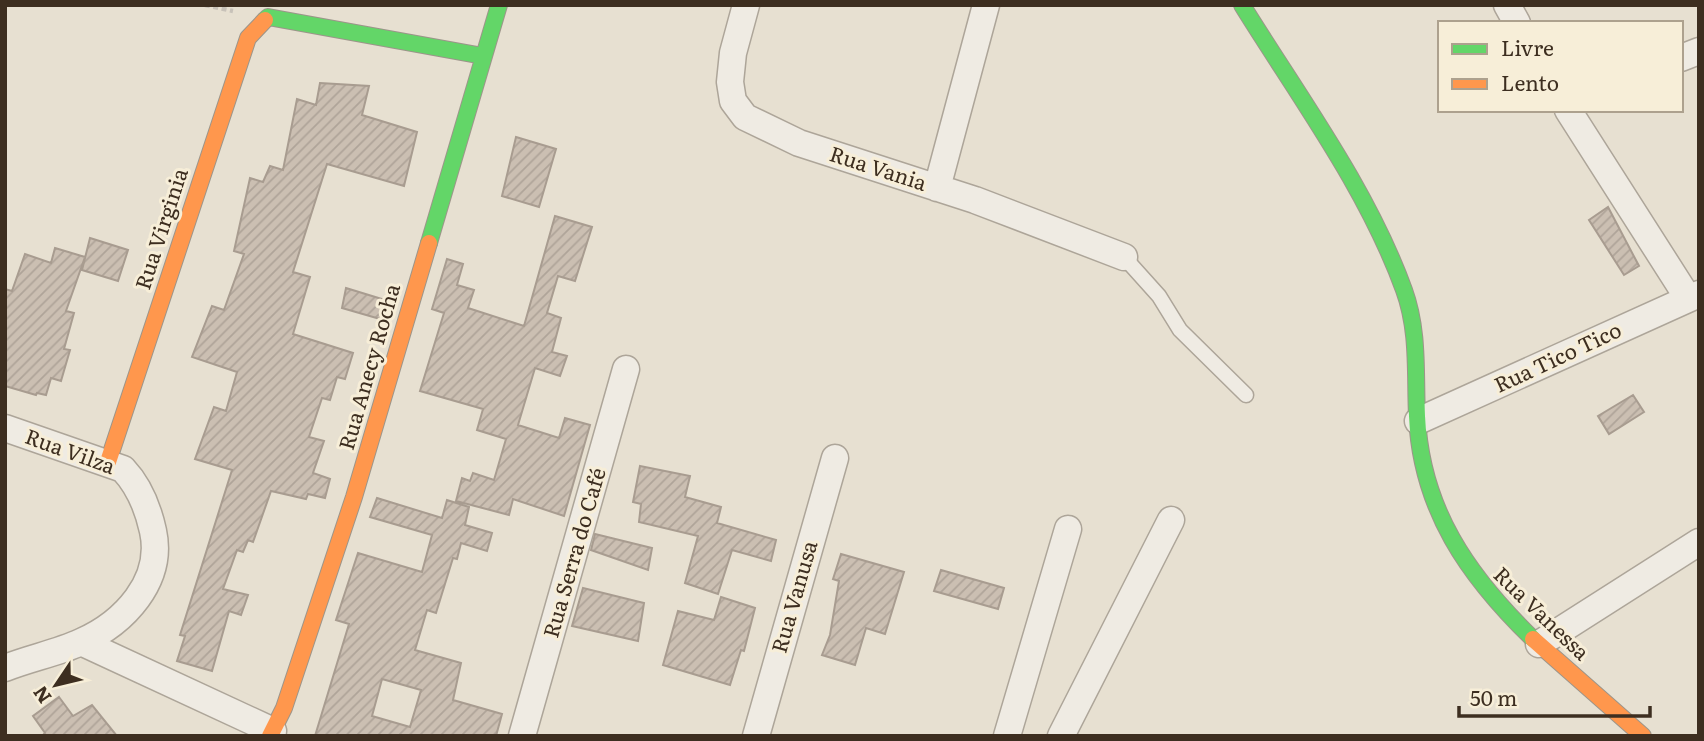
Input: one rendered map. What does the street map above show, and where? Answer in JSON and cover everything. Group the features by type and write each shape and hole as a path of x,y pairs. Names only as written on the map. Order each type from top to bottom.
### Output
{"street":[{"name":"Rua Anecy Rocha","path":"272,734 284,708 354,497 499,5"},
{"name":"Rua Vania","path":"746,5 733,53 730,82 733,101 745,117 799,143 937,188 1124,257"},
{"path":"937,188 986,5"},
{"name":"Rua Vanessa","path":"1242,5 1369,214 1404,291 1416,333 1420,452 1431,492 1466,569 1493,602 1643,736"},
{"path":"1507,5 1516,21"},
{"name":"Rua Virginia","path":"108,462 248,38 268,17 483,56"},
{"path":"1569,112 1693,296"},
{"name":"Rua Tico Tico","path":"1418,421 1693,296"},
{"name":"Rua Serra do Café","path":"523,735 626,369"},
{"name":"Rua Vilza","path":"5,428 108,462 133,480 151,523 156,543 155,567 146,587 123,614 81,642"},
{"name":"Rua Vanusa","path":"756,736 835,458"},
{"path":"1061,736 1171,520"},
{"path":"1007,736 1068,529"},
{"path":"1539,644 1699,542"},
{"path":"5,668 81,642 272,734"}],"lane":[{"path":"1124,257 1140,271 1188,339 1246,395"}],"building":[{"path":"320,83 369,86 362,115 417,132 404,186 327,164 293,272 310,277 293,334 353,353 345,379 337,377 330,400 322,398 309,437 324,441 313,473 330,479 325,498 308,494 306,499 271,491 253,542 248,540 243,552 237,550 223,589 248,595 241,615 229,611 212,671 177,661 185,636 180,635 232,470 195,459 214,407 226,411 237,372 192,357 212,306 224,310 244,254 234,251 250,178 263,182 270,166 283,170 297,99 316,105"},
{"path":"516,137 556,149 539,207 502,196"},
{"path":"1608,207 1639,266 1624,275 1589,220"},
{"path":"555,216 592,227 575,281 558,276 547,313 561,318 552,352 567,356 560,376 535,368 518,425 559,438 565,418 590,425 564,516 513,499 509,515 456,501 462,478 470,481 473,473 494,480 506,439 477,430 483,409 420,391 444,313 432,309 447,259 463,264 457,285 474,290 468,308 524,326"},
{"path":"90,238 128,250 118,281 82,270"},
{"path":"55,248 85,257 66,311 74,313 64,349 70,350 61,381 51,378 46,395 36,395 5,386 5,289 12,291 25,254 51,263"},
{"path":"346,288 385,300 380,319 342,308"},
{"path":"1633,395 1644,412 1609,434 1598,416"},
{"path":"640,466 690,476 685,497 721,507 717,523 776,540 771,561 732,550 718,594 685,583 698,536 639,522 641,504 633,502"},
{"path":"377,498 442,518 447,500 469,507 465,525 492,533 487,551 461,543 457,559 453,558 436,613 427,610 415,650 461,663 453,700 502,714 496,736 315,736 349,624 336,620 358,553 422,572 432,535 370,517","holes":["382,679 421,690 410,727 372,716"]},
{"path":"595,534 652,548 648,570 591,550"},
{"path":"841,554 904,572 885,634 866,628 855,665 822,655 830,635 839,581 833,579"},
{"path":"941,570 1004,588 998,609 934,591"},
{"path":"583,588 644,603 638,641 572,626"},
{"path":"721,597 755,608 744,651 741,650 730,685 663,665 678,611 714,620"},
{"path":"59,697 73,716 92,705 117,736 42,736 45,733 33,716"}],"traffic: fast":[{"path":"429,243 499,5"},
{"path":"1242,5 1352,179 1389,252 1404,290 1414,337 1420,450 1438,511 1452,539 1488,591 1533,639"},
{"path":"265,20 268,17 483,56"}],"traffic: slow":[{"path":"108,462 248,38 265,20"},
{"path":"270,736 284,708 354,497 429,243"},
{"path":"1533,639 1643,736"}]}
